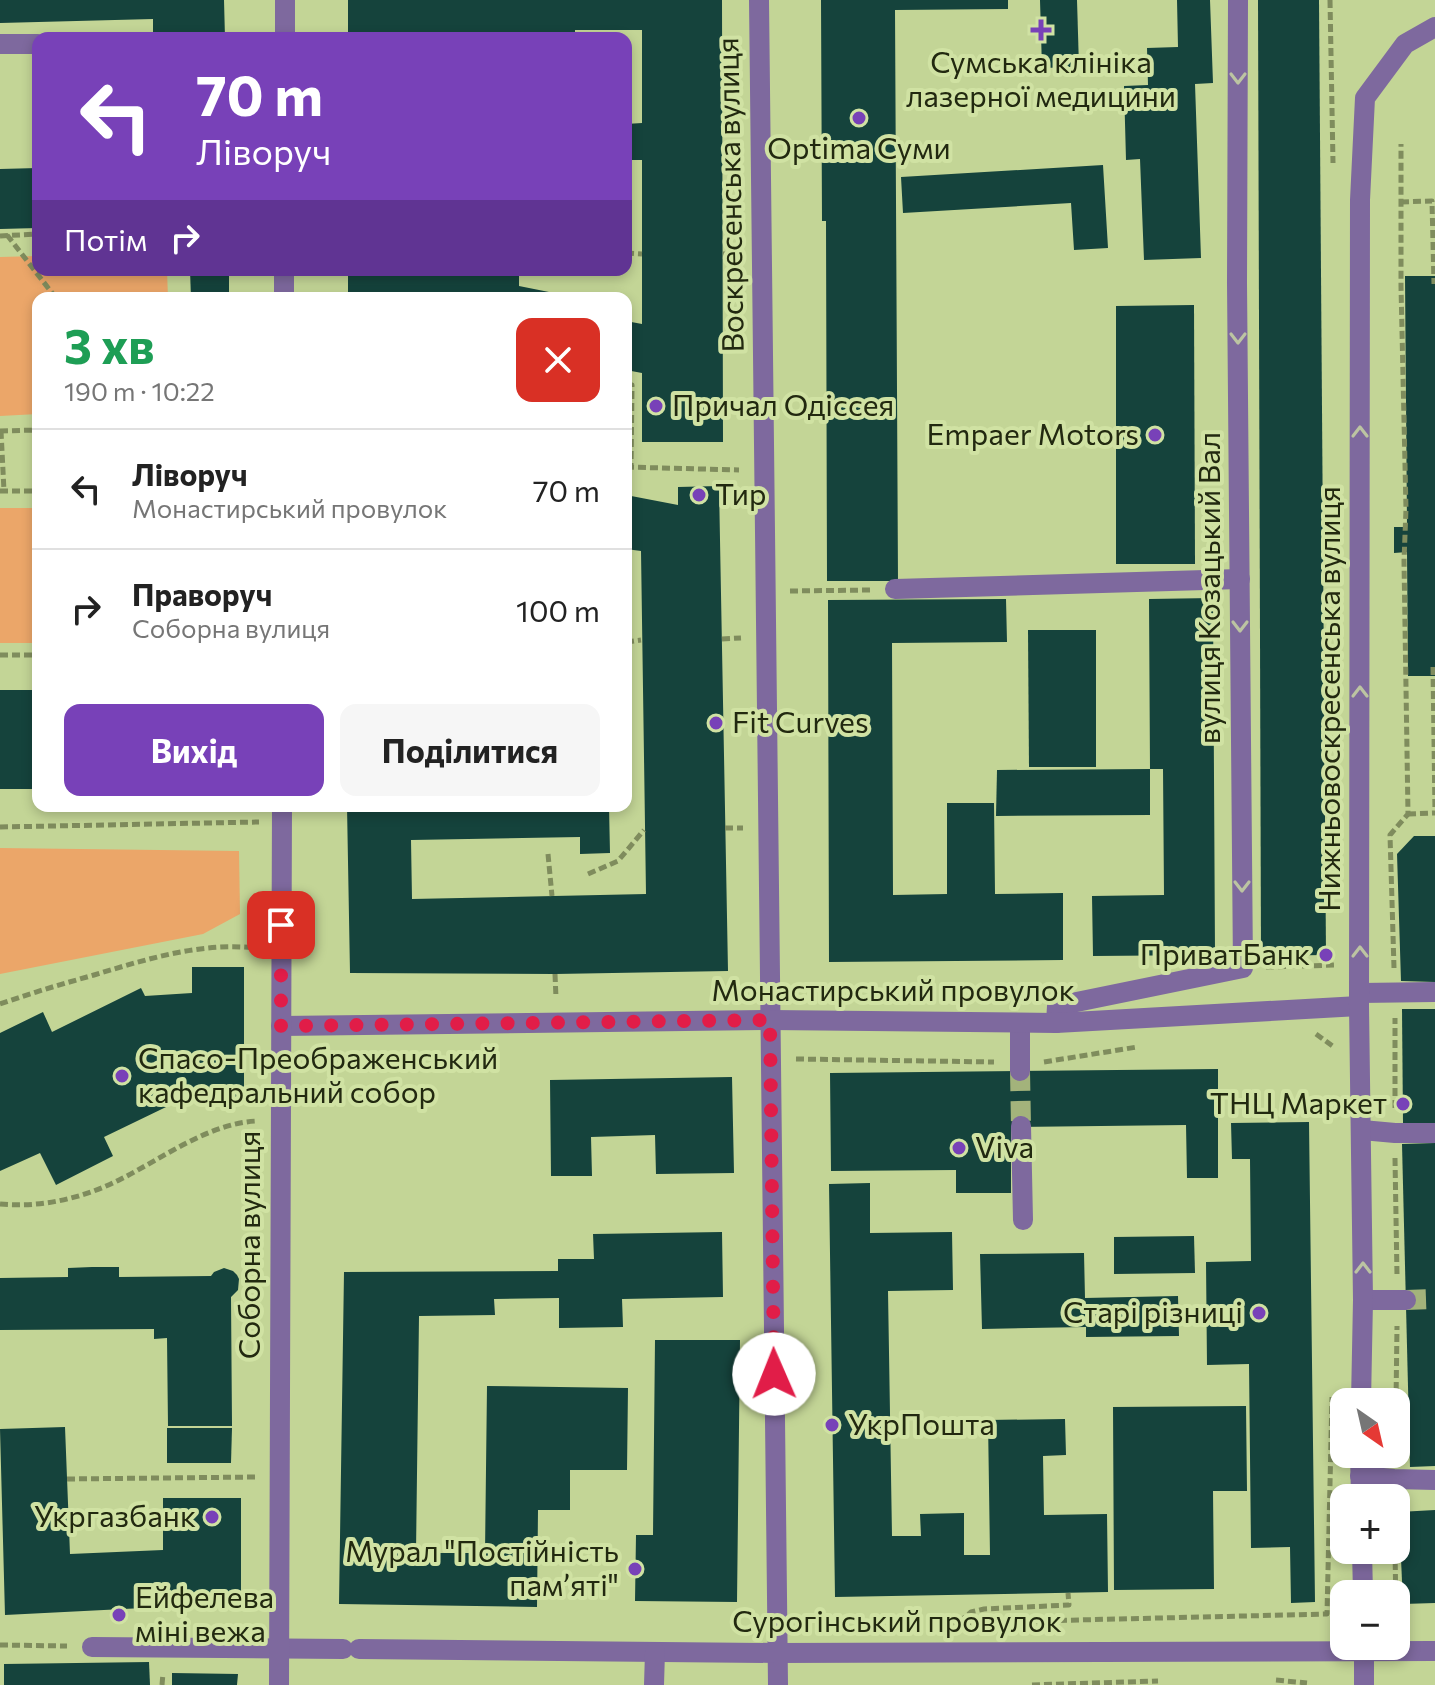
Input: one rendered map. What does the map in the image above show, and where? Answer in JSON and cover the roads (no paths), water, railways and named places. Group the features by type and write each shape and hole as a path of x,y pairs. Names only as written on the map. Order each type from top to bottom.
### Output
{"street":[{"path":"285,0 285,32"},
{"name":"Воскресенська вулиця","path":"759,0 778,1685"},
{"name":"вулиця Козацький Вал","path":"1056,1023 1057,1006 1243,968 1238,0"},
{"name":"Нижньовоскресенська вулиця","path":"1361,1388 1360,200 1365,98 1405,44 1435,27"},
{"path":"0,44 32,44"},
{"path":"895,589 1240,579"},
{"name":"Соборна вулиця","path":"279,1685 282,814"},
{"name":"Монастирський провулок","path":"281,1026 770,1020 1056,1023 1435,992"},
{"path":"1020,1023 1020,1067"},
{"path":"1021,1126 1023,1220"},
{"path":"1362,1130 1435,1133"},
{"path":"1363,1300 1406,1300"},
{"path":"1360,1468 1360,1484"},
{"path":"1360,1476 1435,1480"},
{"name":"Сурогінський провулок","path":"92,1647 777,1653 1330,1649"},
{"name":"Сурогінський провулок","path":"1410,1650 1435,1651"},
{"path":"654,1685 655,1652"},
{"path":"1364,1660 1364,1685"}],"tunnel":[{"path":"1020,1071 1021,1126"},
{"path":"1406,1300 1435,1299"}],"place":[{"name":"Сумська клініка лазерної медицини","path":"1041,30"},
{"name":"Optima Суми","path":"859,118"},
{"name":"Причал Одіссея","path":"656,406"},
{"name":"Empaer Motors","path":"1155,435"},
{"name":"Тир","path":"699,495"},
{"name":"Fit Curves","path":"716,723"},
{"name":"ПриватБанк","path":"1326,955"},
{"name":"Спасо-Преображенський кафедральний собор","path":"122,1076"},
{"name":"ТНЦ Маркет","path":"1403,1104"},
{"name":"Viva","path":"959,1148"},
{"name":"Старі різниці","path":"1259,1313"},
{"name":"УкрПошта","path":"832,1425"},
{"name":"Укргазбанк","path":"212,1517"},
{"name":"Мурал \"Постійність пам’яті\"","path":"635,1569"},
{"name":"Ейфелева міні вежа","path":"119,1615"}]}
